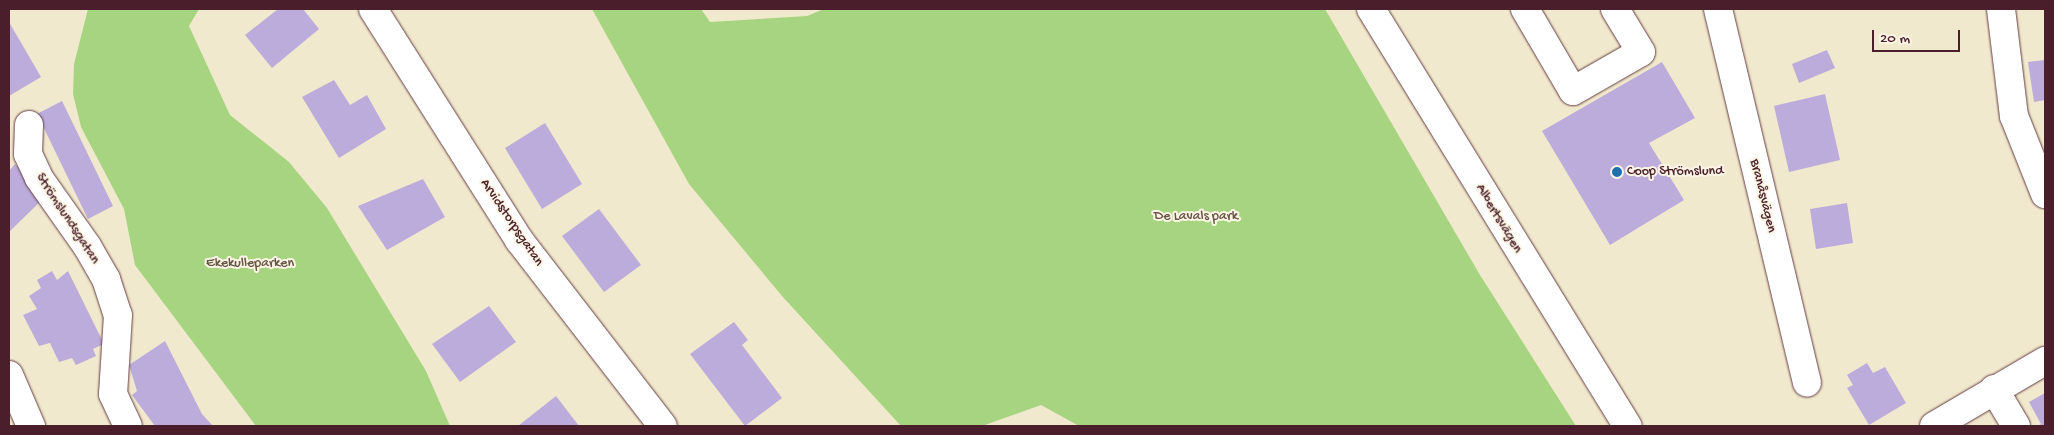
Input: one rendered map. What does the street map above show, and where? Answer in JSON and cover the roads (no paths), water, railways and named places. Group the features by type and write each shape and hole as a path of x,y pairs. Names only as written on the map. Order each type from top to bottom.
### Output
{"street":[{"name":"Arvidstorpsgatan","path":"373,9 519,240 663,426"},
{"name":"Albertsvägen","path":"1371,9 1628,426"},
{"path":"1525,9 1573,91 1641,52 1615,9"},
{"name":"Branåsvägen","path":"1718,9 1807,384"},
{"path":"2001,9 2014,116 2045,194"},
{"name":"Strömslundsgatan","path":"29,125 28,154 39,178 87,246 106,279 118,315 113,394 128,426"},
{"path":"1934,426 1994,389 2045,361"},
{"path":"9,375 31,426"},
{"path":"1994,389 2016,426"}],"place":[{"name":"Coop Strömslund","path":"1617,172"}],"park label":[{"name":"De Lavals park","path":"1196,217"},
{"name":"Ekekulleparken","path":"250,264"}]}
